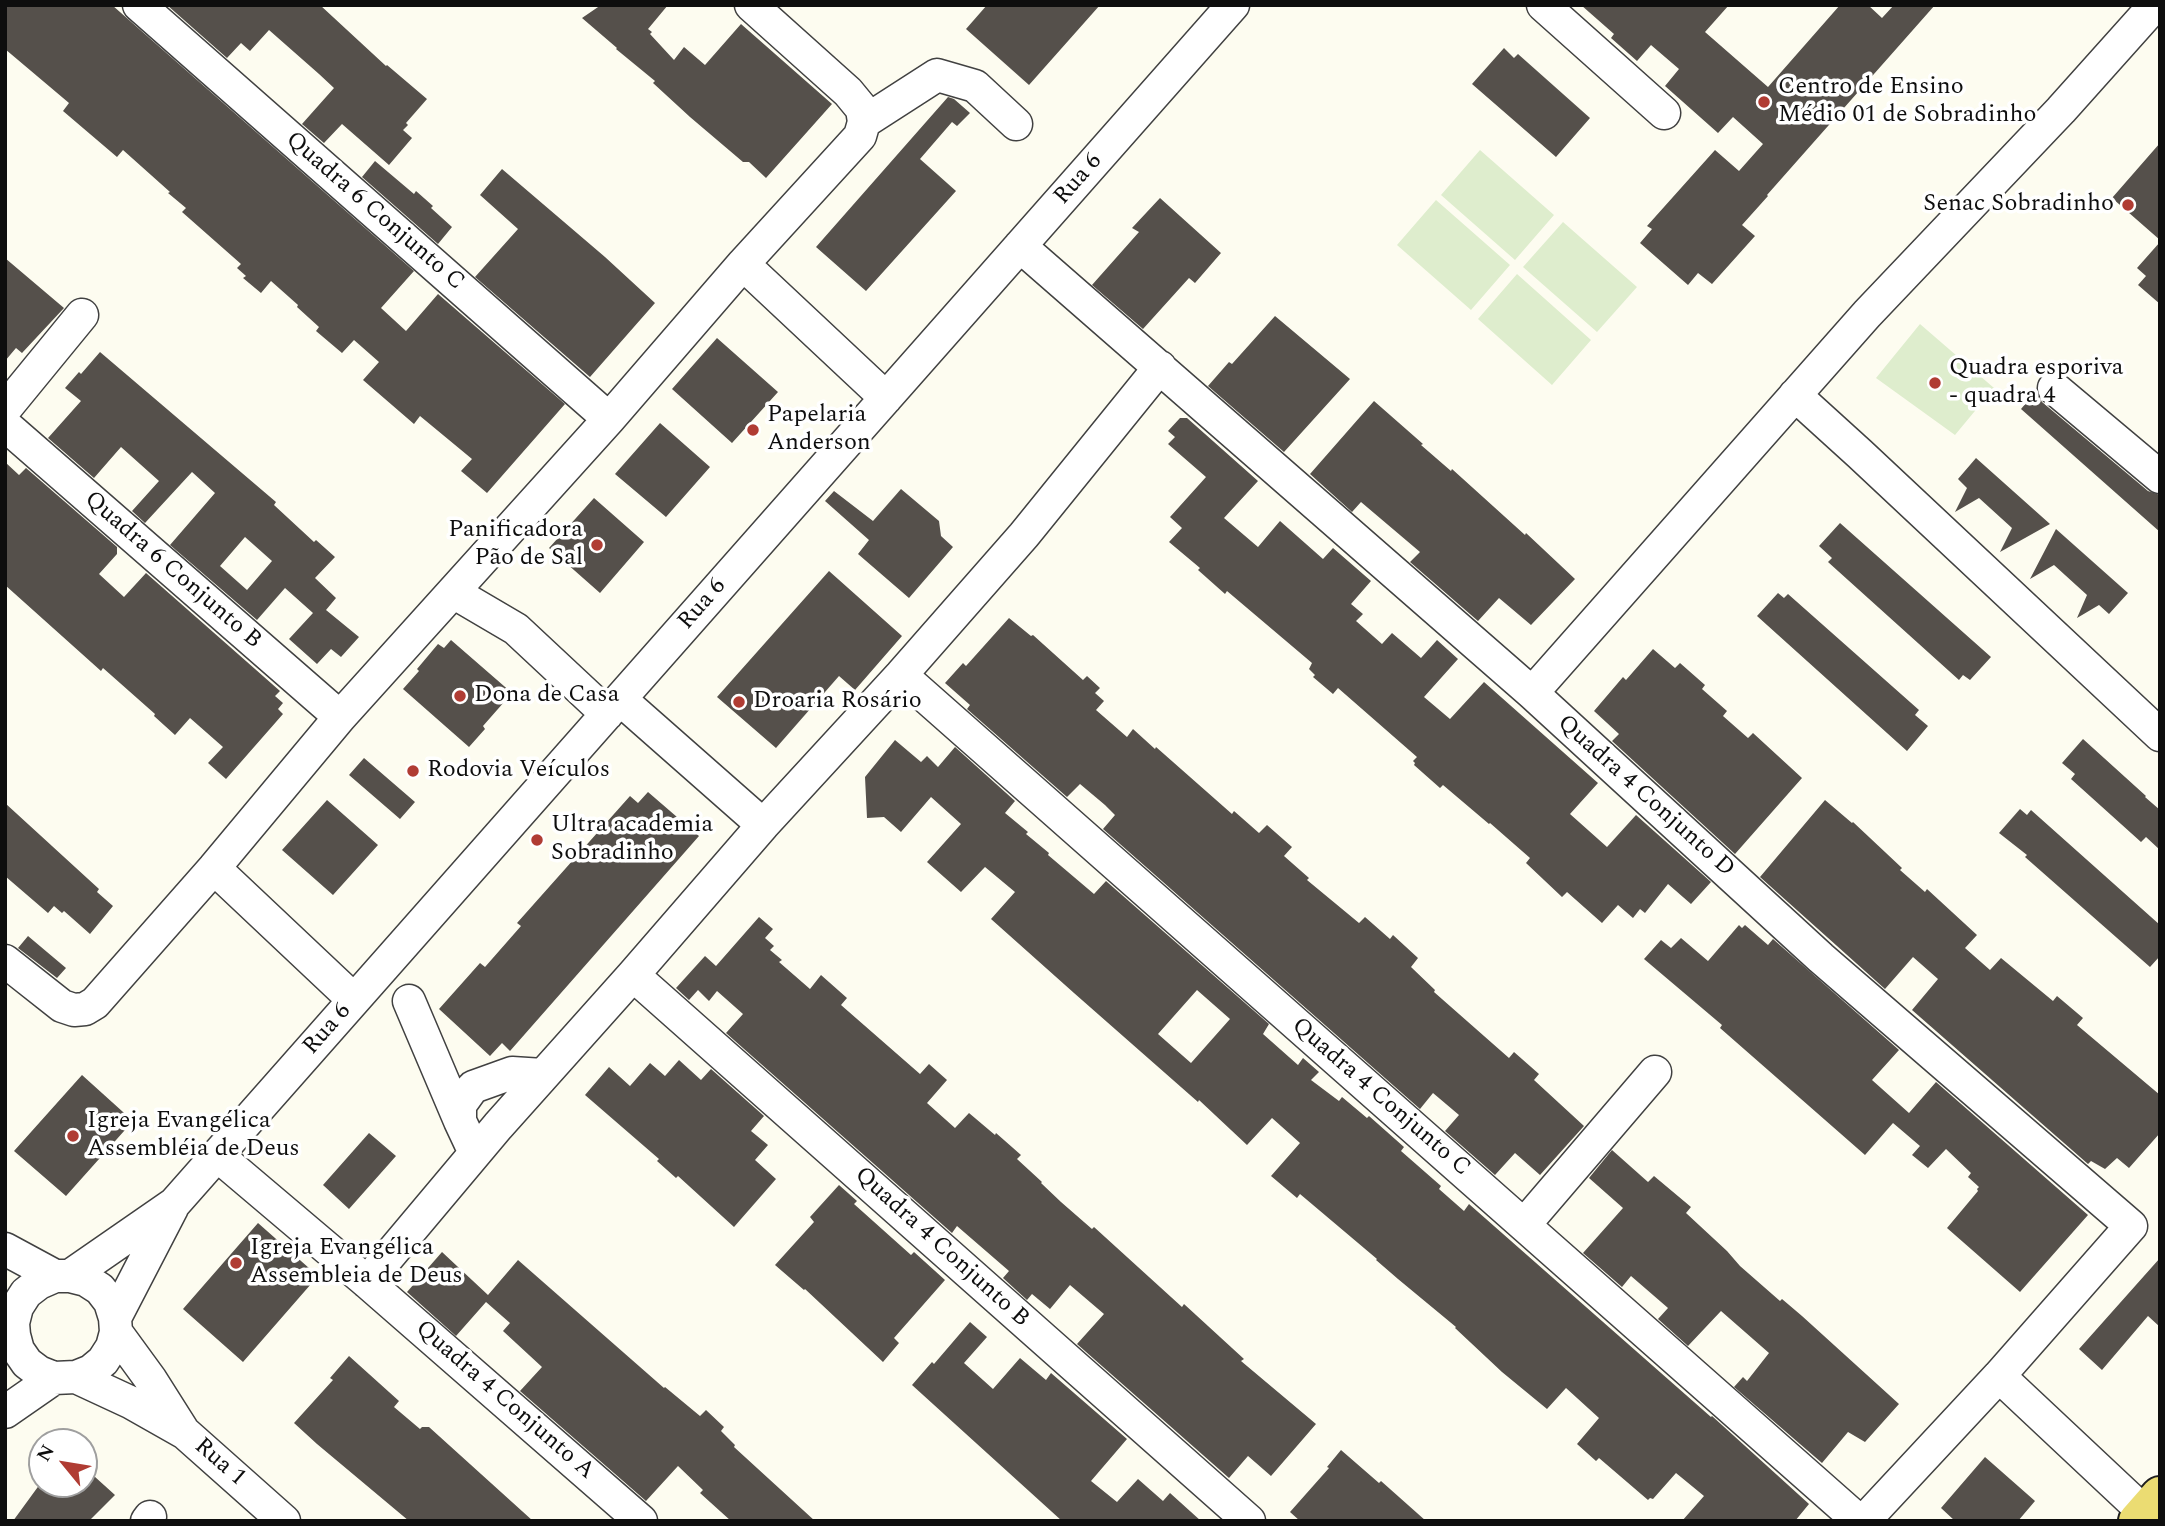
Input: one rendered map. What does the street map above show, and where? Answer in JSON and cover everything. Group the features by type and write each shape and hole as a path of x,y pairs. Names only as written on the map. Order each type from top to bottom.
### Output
{"street":[{"name":"Quadra 6 Conjunto C","path":"139,5 609,419"},
{"path":"5,961 62,1006 74,1010 85,1009 95,1003 214,868 340,717 860,136 864,122 862,109 848,92 751,5"},
{"name":"Rua 6","path":"116,1325 174,1204 1233,5"},
{"path":"1544,5 1664,113"},
{"path":"1532,693 1881,299 2061,110 2153,6"},
{"path":"864,122 937,75 975,86 1016,124"},
{"name":"Quadra 4 Conjunto D","path":"1020,246 1532,693 1821,958 2131,1226 1999,1376"},
{"path":"743,264 886,398"},
{"path":"5,409 82,315"},
{"path":"367,1282 475,1153 763,825 1024,536 1160,367"},
{"path":"2054,388 2160,477"},
{"path":"1795,395 2160,735"},
{"name":"Quadra 6 Conjunto B","path":"5,425 340,717"},
{"path":"453,592 516,629 763,825"},
{"name":"Quadra 4 Conjunto C","path":"901,675 1862,1521"},
{"path":"214,868 354,1000"},
{"name":"Quadra 4 Conjunto B","path":"633,975 1249,1521"},
{"path":"409,1001 475,1153"},
{"path":"1524,1225 1654,1072"},
{"path":"460,1121 460,1105 473,1087 512,1073 543,1075"},
{"name":"Quadra 4 Conjunto A","path":"217,1155 641,1521"},
{"name":"Rua 6","path":"62,1276 174,1204"},
{"path":"5,1249 62,1276 86,1280 100,1290 110,1302 116,1325 185,1433"},
{"path":"62,1276 39,1283 26,1293 17,1307 9,1330 27,1363 39,1372 65,1378 132,1403 185,1433"},
{"path":"5,1412 65,1378 91,1371 103,1361 112,1347 116,1325"},
{"path":"1862,1521 1999,1376 2148,1510"},
{"name":"Rua 1","path":"185,1433 284,1521"}],"green space":[{"path":"1480,150 1554,215 1515,260 1441,195"},
{"path":"1436,200 1510,265 1471,310 1397,245"},
{"path":"1563,222 1637,287 1597,332 1523,267"},
{"path":"1517,274 1591,340 1552,385 1478,319"},
{"name":"Quadra esporiva - quadra 4","path":"1920,324 1994,388 1955,435 1876,378"}],"building":[{"path":"5,5 112,5 414,271 381,308 406,331 438,294 565,404 487,493 461,471 472,459 420,416 414,424 363,380 379,362 354,340 342,353 316,331 319,327 271,281 261,293 243,278 246,276 237,268 241,264 182,212 186,208 168,193 170,192 123,150 117,157 63,111 69,103 5,49"},
{"path":"167,5 320,5 386,66 427,99 403,130 412,138 389,165 342,124 324,143 302,124 334,88 269,30 250,51 241,43 227,58"},
{"path":"601,5 668,5 648,29 652,32 650,34 674,60 684,47 705,65 741,24 832,104 766,178 690,117 653,83 655,81 582,18"},
{"path":"987,5 1100,5 1029,85 966,29"},
{"name":"Centro de Ensino Médio 01 de Sobradinho","path":"1581,5 1729,5 1705,32 1768,87 1840,5 1868,5 1882,18 1894,5 1935,5 1742,225 1755,236 1712,284 1698,273 1688,285 1640,243 1652,229 1647,226 1715,150 1739,171 1763,144 1733,117 1718,133 1665,86 1679,69 1651,45 1637,61 1611,38 1614,34"},
{"path":"1504,48 1514,58 1518,54 1590,118 1556,157 1472,84"},
{"path":"948,97 970,113 957,126 952,122 920,159 956,191 866,291 816,247"},
{"path":"2160,143 2160,240 2112,198"},
{"path":"375,161 414,194 416,191 452,227 438,244 362,177"},
{"path":"502,169 655,303 590,377 475,277 518,229 480,195"},
{"path":"1160,198 1221,253 1195,283 1189,278 1143,329 1092,285 1139,232 1132,228"},
{"path":"2160,242 2160,304 2138,285 2146,276 2137,268"},
{"path":"5,258 64,308 22,353 16,348 5,361"},
{"path":"1275,316 1350,379 1284,452 1208,386 1229,362 1232,364"},
{"path":"717,338 778,392 732,443 672,389"},
{"path":"100,352 276,502 274,505 314,542 316,540 335,557 315,578 336,598 326,610 359,637 341,657 331,649 317,664 289,639 313,613 285,588 257,620 170,545 215,493 192,472 145,523 132,511 159,481 121,447 94,478 48,438 81,401 65,388 79,372 81,374","holes":["245,537 272,561 247,590 220,566"]},
{"path":"2036,391 2042,402 2148,491 2160,495 2160,532 2021,409"},
{"path":"1374,401 1575,579 1531,625 1499,598 1478,621 1410,562 1420,552 1361,502 1352,512 1310,474"},
{"path":"1180,418 1187,418 1258,481 1224,518 1258,547 1280,521 1323,559 1333,548 1371,581 1351,604 1363,614 1356,621 1382,644 1392,633 1421,658 1437,640 1458,659 1424,697 1450,719 1484,682 1598,783 1570,814 1607,847 1636,815 1711,882 1691,904 1668,884 1645,913 1640,909 1633,918 1618,905 1602,923 1567,892 1562,897 1526,863 1530,858 1443,785 1440,788 1414,765 1413,761 1417,757 1338,688 1333,694 1313,677 1315,675 1309,669 1312,663 1198,570 1200,568 1169,542 1182,528 1170,517 1206,477 1168,444 1175,437 1168,431"},
{"path":"660,423 710,467 666,517 615,474"},
{"path":"1976,458 2050,524 2000,552 2012,528 1979,498 1955,512 1967,488 1958,479"},
{"path":"5,462 19,475 26,468 117,547 117,554 99,574 124,597 146,573 280,691 275,696 283,703 278,709 283,714 226,779 208,763 223,747 190,718 175,735 103,668 101,671 5,585"},
{"path":"901,489 939,521 941,536 953,547 909,598 858,554 869,540 825,501 834,491 873,521"},
{"name":"Panificadora Pão de Sal","path":"594,498 644,542 600,593 549,548"},
{"path":"1840,523 1991,657 1970,680 1963,675 1959,680 1828,562 1832,558 1819,546"},
{"path":"2056,529 2128,593 2109,614 2099,605 2077,618 2087,595 2054,565 2030,579"},
{"path":"829,571 902,636 855,690 839,676 776,748 717,697"},
{"path":"1778,593 1784,598 1788,594 1919,710 1915,715 1928,726 1907,751 1757,616"},
{"path":"1009,618 1033,635 1083,680 1087,676 1100,688 1095,693 1104,701 1096,710 1127,737 1133,729 1232,814 1234,811 1259,833 1267,825 1292,847 1284,856 1309,878 1307,880 1359,923 1365,917 1390,939 1393,935 1418,958 1411,967 1434,992 1509,1058 1514,1052 1539,1074 1534,1080 1584,1126 1540,1175 1515,1153 1495,1175 1445,1131 1459,1115 1433,1093 1420,1109 1103,829 1115,815 1105,805 1080,784 1067,797 967,709 970,705 945,683 963,663 966,666"},
{"name":"Dona de Casa","path":"451,640 512,693 483,726 485,729 469,747 403,689 438,644 444,648"},
{"path":"1653,649 1675,668 1680,663 1705,685 1702,689 1727,711 1723,716 1748,738 1753,733 1802,778 1735,854 1612,741 1619,734 1594,711 1623,677 1626,680"},
{"path":"2083,739 2160,810 2160,850 2146,837 2141,842 2071,779 2075,774 2062,763"},
{"path":"895,740 921,762 927,756 938,767 955,747 1015,801 1005,813 1028,832 1026,834 1049,853 1048,855 1094,894 1106,881 1269,1024 1263,1034 1298,1065 1303,1058 1319,1072 1311,1080 1339,1101 1342,1097 1367,1118 1369,1116 1404,1147 1401,1151 1441,1186 1439,1189 1464,1211 1469,1204 1809,1504 1795,1521 1682,1521 1704,1496 1676,1473 1653,1499 1648,1500 1599,1458 1596,1461 1577,1444 1599,1418 1566,1388 1547,1409 1377,1259 1300,1194 1297,1198 1271,1176 1300,1143 1272,1118 1247,1145 991,919 1015,892 985,867 961,892 927,862 961,824 931,797 901,832 884,817 867,818 865,777","holes":["1197,990 1230,1019 1191,1063 1158,1034"]},
{"path":"364,758 415,802 400,819 349,775"},
{"path":"648,792 699,836 510,1051 502,1043 490,1056 439,1009 480,963 485,967 521,926 517,923 630,796 638,803"},
{"path":"327,800 378,845 333,895 282,850"},
{"path":"1825,800 1853,822 1902,868 1900,870 1925,892 1927,889 1977,935 1965,948 1990,970 2001,958 2053,1001 2057,996 2083,1018 2077,1025 2160,1095 2160,1133 2129,1168 2117,1158 2105,1169 2091,1161 2088,1164 1912,1010 1938,979 1913,957 1885,989 1760,877"},
{"path":"5,803 99,889 97,892 113,906 90,934 64,911 62,913 54,906 48,913 5,876"},
{"path":"2020,809 2027,815 2031,810 2160,925 2160,956 2150,967 2025,857 2027,855 1999,833"},
{"path":"759,917 773,929 765,938 774,946 770,950 782,960 779,962 810,989 821,975 847,998 841,1005 920,1074 929,1064 947,1080 927,1103 955,1128 969,1113 995,1135 996,1133 1021,1155 1017,1159 1061,1202 1092,1229 1094,1227 1182,1307 1184,1304 1244,1359 1241,1361 1316,1424 1271,1476 1248,1456 1229,1478 1077,1344 1104,1314 1070,1285 1050,1309 1032,1294 1027,1300 1003,1278 1009,1271 957,1226 952,1233 726,1033 743,1014 717,991 709,1001 698,990 689,1000 676,988 705,956 716,966"},
{"path":"1739,925 1742,928 1745,925 1768,945 1773,939 1899,1050 1872,1080 1909,1113 1936,1082 2088,1215 2020,1292 1947,1228 1979,1187 1968,1177 1971,1173 1946,1149 1928,1168 1912,1155 1920,1146 1893,1123 1865,1155 1720,1028 1722,1025 1644,959 1661,940 1671,948 1681,938 1708,961"},
{"path":"28,936 66,968 57,978 18,948"},
{"path":"679,1060 701,1080 711,1069 764,1116 751,1131 768,1145 755,1160 776,1179 734,1227 585,1095 609,1067 630,1086 650,1063 665,1076"},
{"name":"Igreja Evangélica Assembléia de Deus","path":"82,1075 133,1121 66,1196 14,1151"},
{"path":"369,1133 396,1156 349,1209 323,1185"},
{"path":"1612,1150 1648,1182 1654,1176 1691,1207 1686,1213 1740,1266 1780,1301 1782,1299 1802,1316 1899,1404 1865,1442 1848,1432 1822,1463 1734,1387 1743,1377 1747,1381 1769,1353 1721,1311 1688,1346 1658,1319 1668,1308 1631,1276 1622,1287 1583,1253 1623,1208 1589,1178"},
{"path":"839,1185 857,1201 854,1204 911,1255 914,1252 945,1280 894,1338 899,1343 883,1362 805,1289 775,1265 814,1222 810,1217"},
{"path":"258,1223 318,1276 243,1362 183,1309"},
{"path":"442,1252 488,1295 518,1260 664,1388 700,1416 706,1410 724,1427 721,1431 734,1447 815,1521 731,1521 700,1493 703,1490 678,1466 646,1501 520,1391 542,1367 503,1331 510,1323 486,1302 456,1336 407,1292"},
{"path":"2160,1258 2160,1327 2148,1316 2102,1370 2079,1349"},
{"path":"970,1322 987,1337 964,1363 993,1389 1020,1358 1046,1380 1051,1373 1127,1439 1091,1481 1117,1502 1138,1479 1163,1501 1170,1493 1201,1521 1062,1521 912,1385"},
{"path":"349,1356 399,1401 394,1407 420,1429 429,1427 533,1521 409,1521 317,1444 294,1423 333,1380 330,1378"},
{"path":"1341,1450 1426,1521 1300,1521 1290,1512 1329,1468 1327,1467"},
{"path":"1985,1457 2035,1501 2018,1521 1955,1521 1941,1508"},
{"path":"98,1480 115,1495 89,1521 13,1521 30,1498 98,1498"}],"place":[{"name":"Centro de Ensino Médio 01 de Sobradinho","path":"1764,102"},
{"name":"Senac Sobradinho","path":"2128,205"},
{"name":"Quadra esporiva - quadra 4","path":"1935,383"},
{"name":"Papelaria Anderson","path":"753,430"},
{"name":"Panificadora Pão de Sal","path":"597,545"},
{"name":"Dona de Casa","path":"460,696"},
{"name":"Droaria Rosário","path":"739,702"},
{"name":"Rodovia Veículos","path":"413,771"},
{"name":"Ultra academia Sobradinho","path":"537,840"},
{"name":"Igreja Evangélica Assembléia de Deus","path":"73,1136"},
{"name":"Igreja Evangélica Assembleia de Deus","path":"236,1263"}]}
